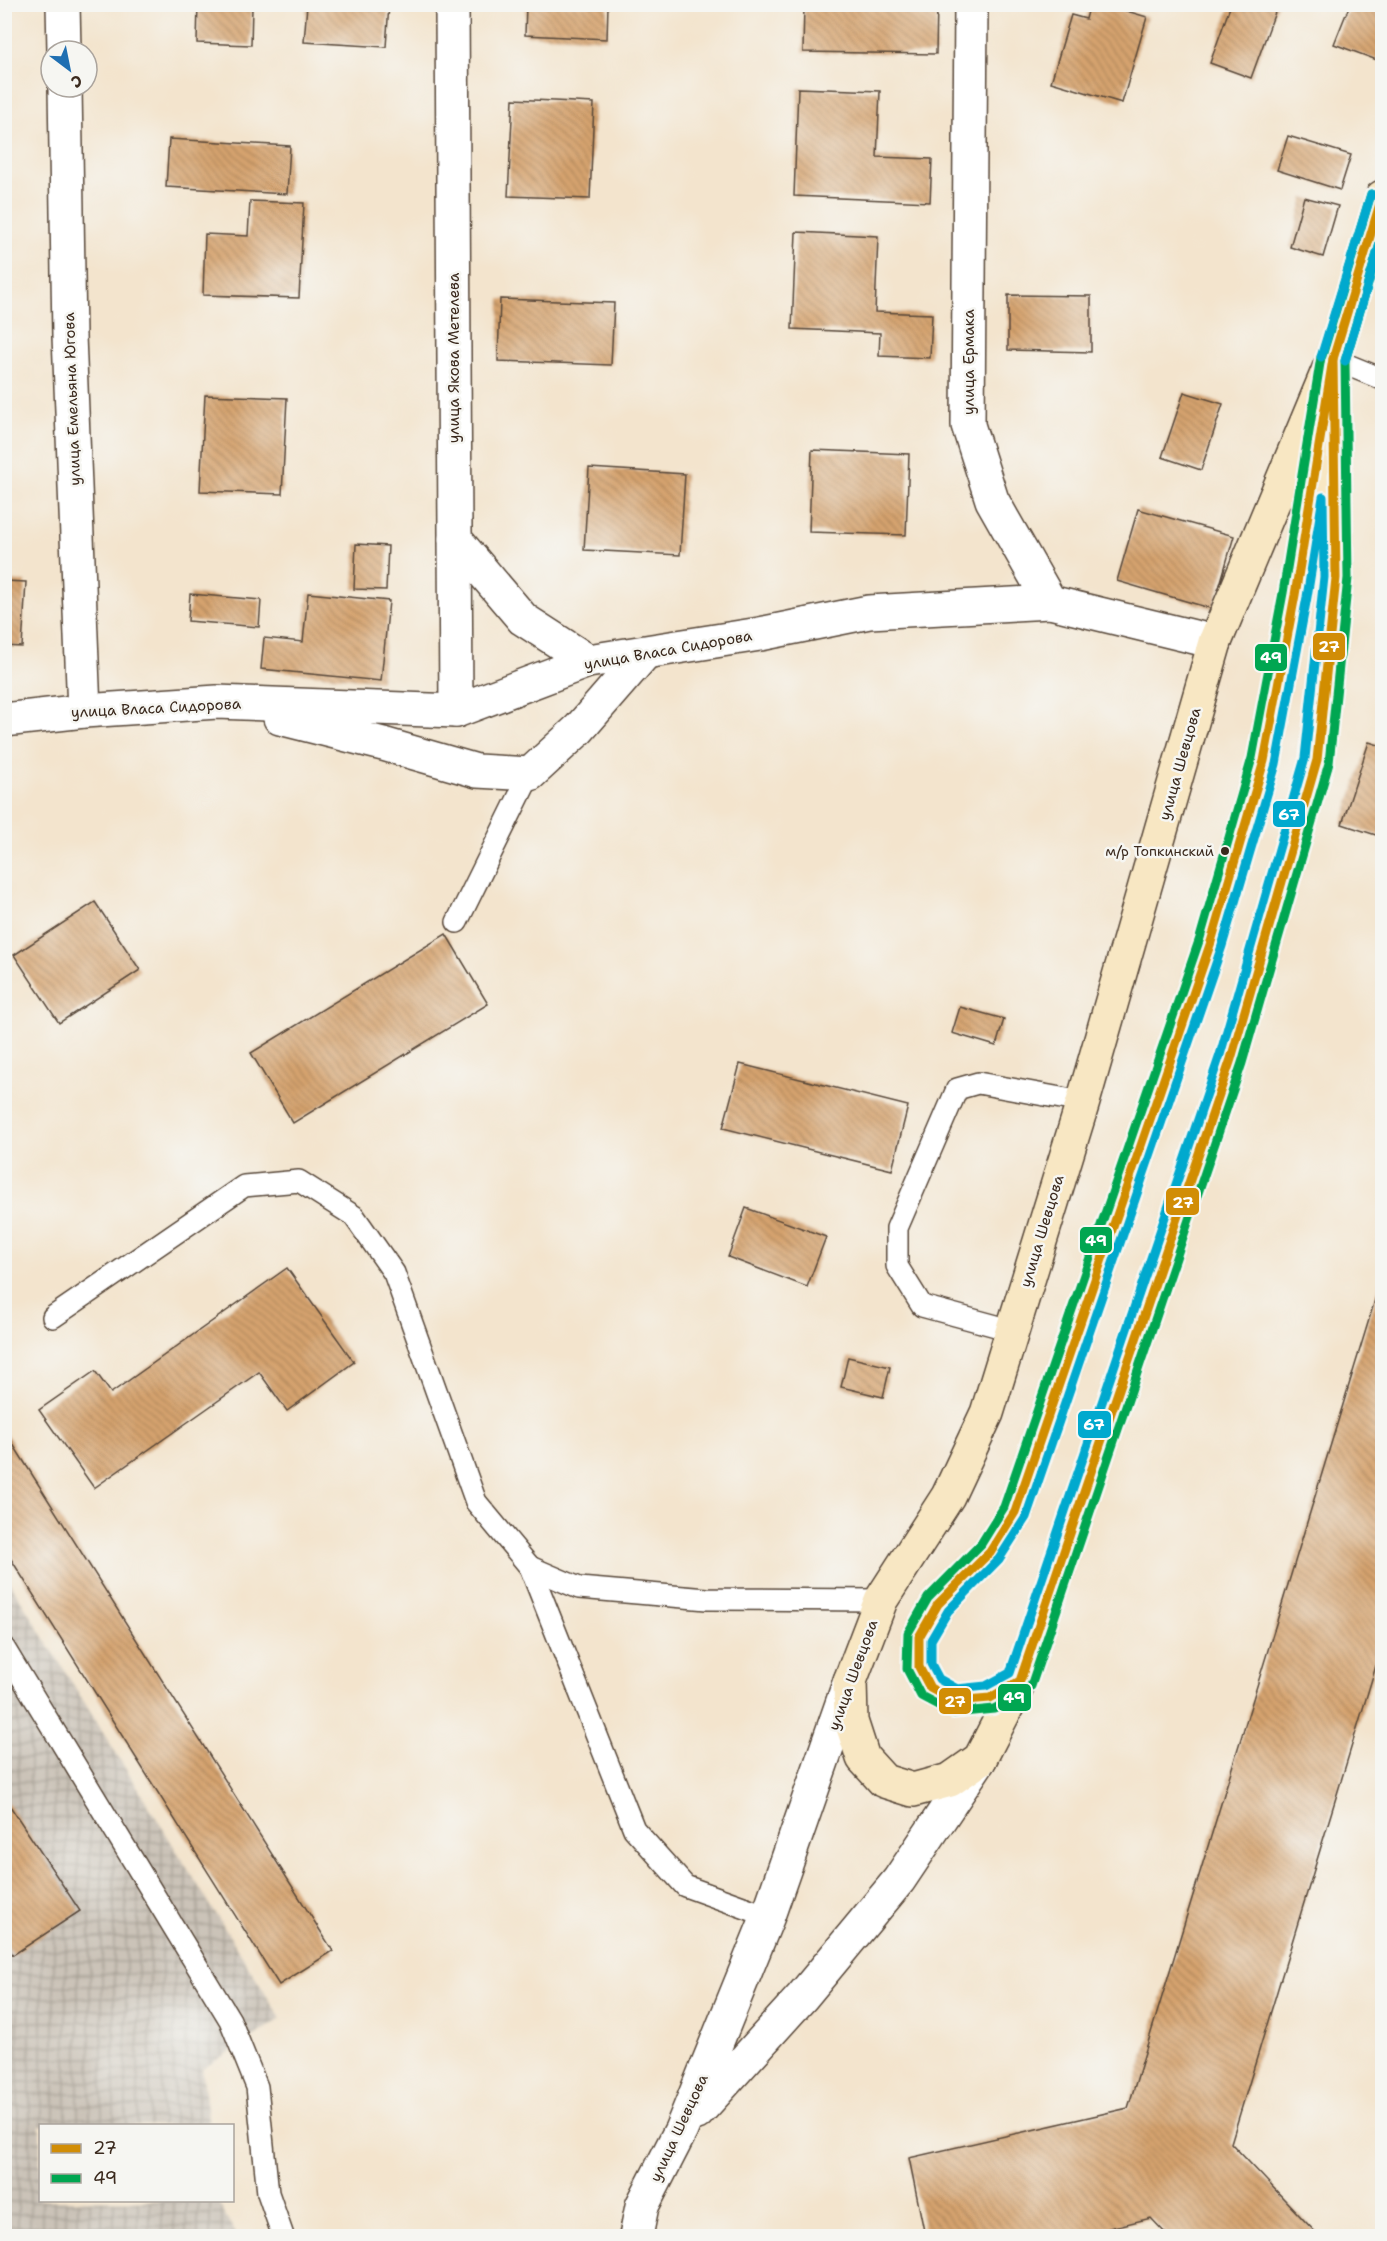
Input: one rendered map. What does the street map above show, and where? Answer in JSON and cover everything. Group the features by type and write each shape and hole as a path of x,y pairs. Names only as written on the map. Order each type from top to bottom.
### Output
{"main road":[{"name":"улица Шевцова","path":"849,1680 881,1600 948,1496 987,1413 1083,1102 1215,642 1333,359 1383,197"},
{"path":"849,1680 851,1721 863,1758 884,1781 913,1790 950,1780 980,1759 1020,1681 1231,1059 1317,760 1336,578 1333,359"}],"street":[{"path":"63,4 64,39"},
{"name":"улица Якова Метелева","path":"452,4 456,711"},
{"name":"улица Ермака","path":"971,4 968,425 992,500 1050,602"},
{"name":"улица Емельяна Югова","path":"65,99 69,336 84,711"},
{"path":"455,539 523,619 588,661"},
{"path":"1050,602 1215,642"},
{"name":"улица Власа Сидорова","path":"4,720 84,711 217,702 456,711 588,661 645,653 869,612 1050,602"},
{"path":"217,702 383,744 477,771 530,774 579,729 645,653"},
{"name":"улица Шевцова","path":"636,2236 642,2206 681,2130 768,1916 849,1680"},
{"path":"681,2130 802,1997 899,1880 980,1759"}],"lane":[{"path":"1020,1681 990,1698 954,1701 930,1688 919,1667 919,1637 938,1604 990,1552 1016,1512 1211,942 1264,762 1295,595 1333,359 1383,379"},
{"path":"457,922 530,774"},
{"path":"1011,1330 922,1306 897,1266 897,1228 957,1089 978,1083 1083,1102"},
{"path":"53,1317 244,1186 299,1181 354,1216 394,1273 476,1502 530,1567 634,1829 685,1886 768,1916"},
{"path":"530,1567 579,1588 707,1599 881,1600"},
{"path":"4,1648 230,2020 258,2087 268,2193 283,2236"}],"shaded area":[{"path":"4,1573 281,2019 202,2069 209,2124 39,2124 39,2202 219,2202 237,2236 5,2236"}],"building":[{"path":"198,4 265,4 265,7 252,7 251,45 197,43"},
{"path":"804,4 937,4 936,54 803,52"},
{"path":"1090,4 1103,4 1147,17 1122,103 1051,82 1071,15 1086,19"},
{"path":"1231,4 1278,4 1251,78 1210,63"},
{"path":"1350,4 1382,4 1382,62 1334,44"},
{"path":"307,5 389,5 386,47 304,42"},
{"path":"526,5 608,5 607,39 525,35"},
{"path":"798,88 880,91 877,157 932,159 930,202 794,196"},
{"path":"513,99 594,103 590,199 508,196"},
{"path":"1288,136 1351,155 1340,190 1277,170"},
{"path":"169,139 290,146 287,194 166,187"},
{"path":"1304,197 1338,206 1323,257 1290,247"},
{"path":"250,201 304,203 299,298 203,295 205,234 248,236"},
{"path":"796,232 878,236 875,312 932,314 930,358 879,356 880,333 792,329"},
{"path":"1008,295 1091,296 1091,352 1008,350"},
{"path":"500,299 614,303 611,365 498,361"},
{"path":"1184,392 1223,404 1201,470 1162,457"},
{"path":"205,395 287,398 282,494 200,491"},
{"path":"812,450 909,454 906,535 809,532"},
{"path":"589,468 685,474 680,555 584,550"},
{"path":"1138,509 1234,536 1213,609 1117,581"},
{"path":"356,544 388,546 386,590 354,589"},
{"path":"4,581 26,582 22,647 4,646"},
{"path":"308,593 389,601 381,681 261,669 264,638 303,642"},
{"path":"190,594 261,600 259,627 188,621"},
{"path":"1369,742 1382,746 1382,837 1342,824"},
{"path":"95,902 140,970 59,1023 14,955"},
{"path":"446,934 488,1004 293,1123 251,1053"},
{"path":"960,1007 1004,1019 996,1046 952,1033"},
{"path":"740,1064 908,1106 892,1170 723,1128"},
{"path":"746,1208 826,1237 807,1287 728,1257"},
{"path":"287,1268 354,1362 287,1411 259,1372 94,1488 39,1410 95,1371 111,1393"},
{"path":"1382,1277 1382,1646 1231,2143 1319,2236 1168,2236 1151,2218 1076,2236 925,2236 909,2158 1128,2108"},
{"path":"848,1357 890,1367 883,1397 841,1387"},
{"path":"4,1430 333,1951 279,1985 4,1548"},
{"path":"4,1797 80,1911 13,1955 4,1942"}],"transit line":[{"name":"49","path":"1322,356 1371,194"},
{"name":"67","path":"1321,357 1371,194"},
{"name":"27","path":"1333,359 1382,197"},
{"name":"49","path":"1321,357 1283,593 1252,758 1200,938 1004,1507 981,1544 928,1598 908,1633 907,1669 921,1696 953,1713 994,1709 1031,1686 1242,1063 1329,763 1348,578 1345,361 1382,237"},
{"name":"67","path":"1345,361 1382,237"},
{"name":"27","path":"1333,359 1336,578 1317,760 1231,1059 1020,1681 990,1698 954,1701 930,1688 919,1667 919,1637 938,1604 990,1552 1015,1512 1211,942 1264,761 1295,595 1333,359"},
{"name":"67","path":"1323,497 1324,577 1305,758 1220,1055 1010,1673 986,1686 957,1689 939,1679 931,1664 931,1640 948,1611 999,1559 1026,1517 1222,946 1276,764 1323,497"}],"place":[{"name":"м/р Топкинский","path":"1225,851"}]}
